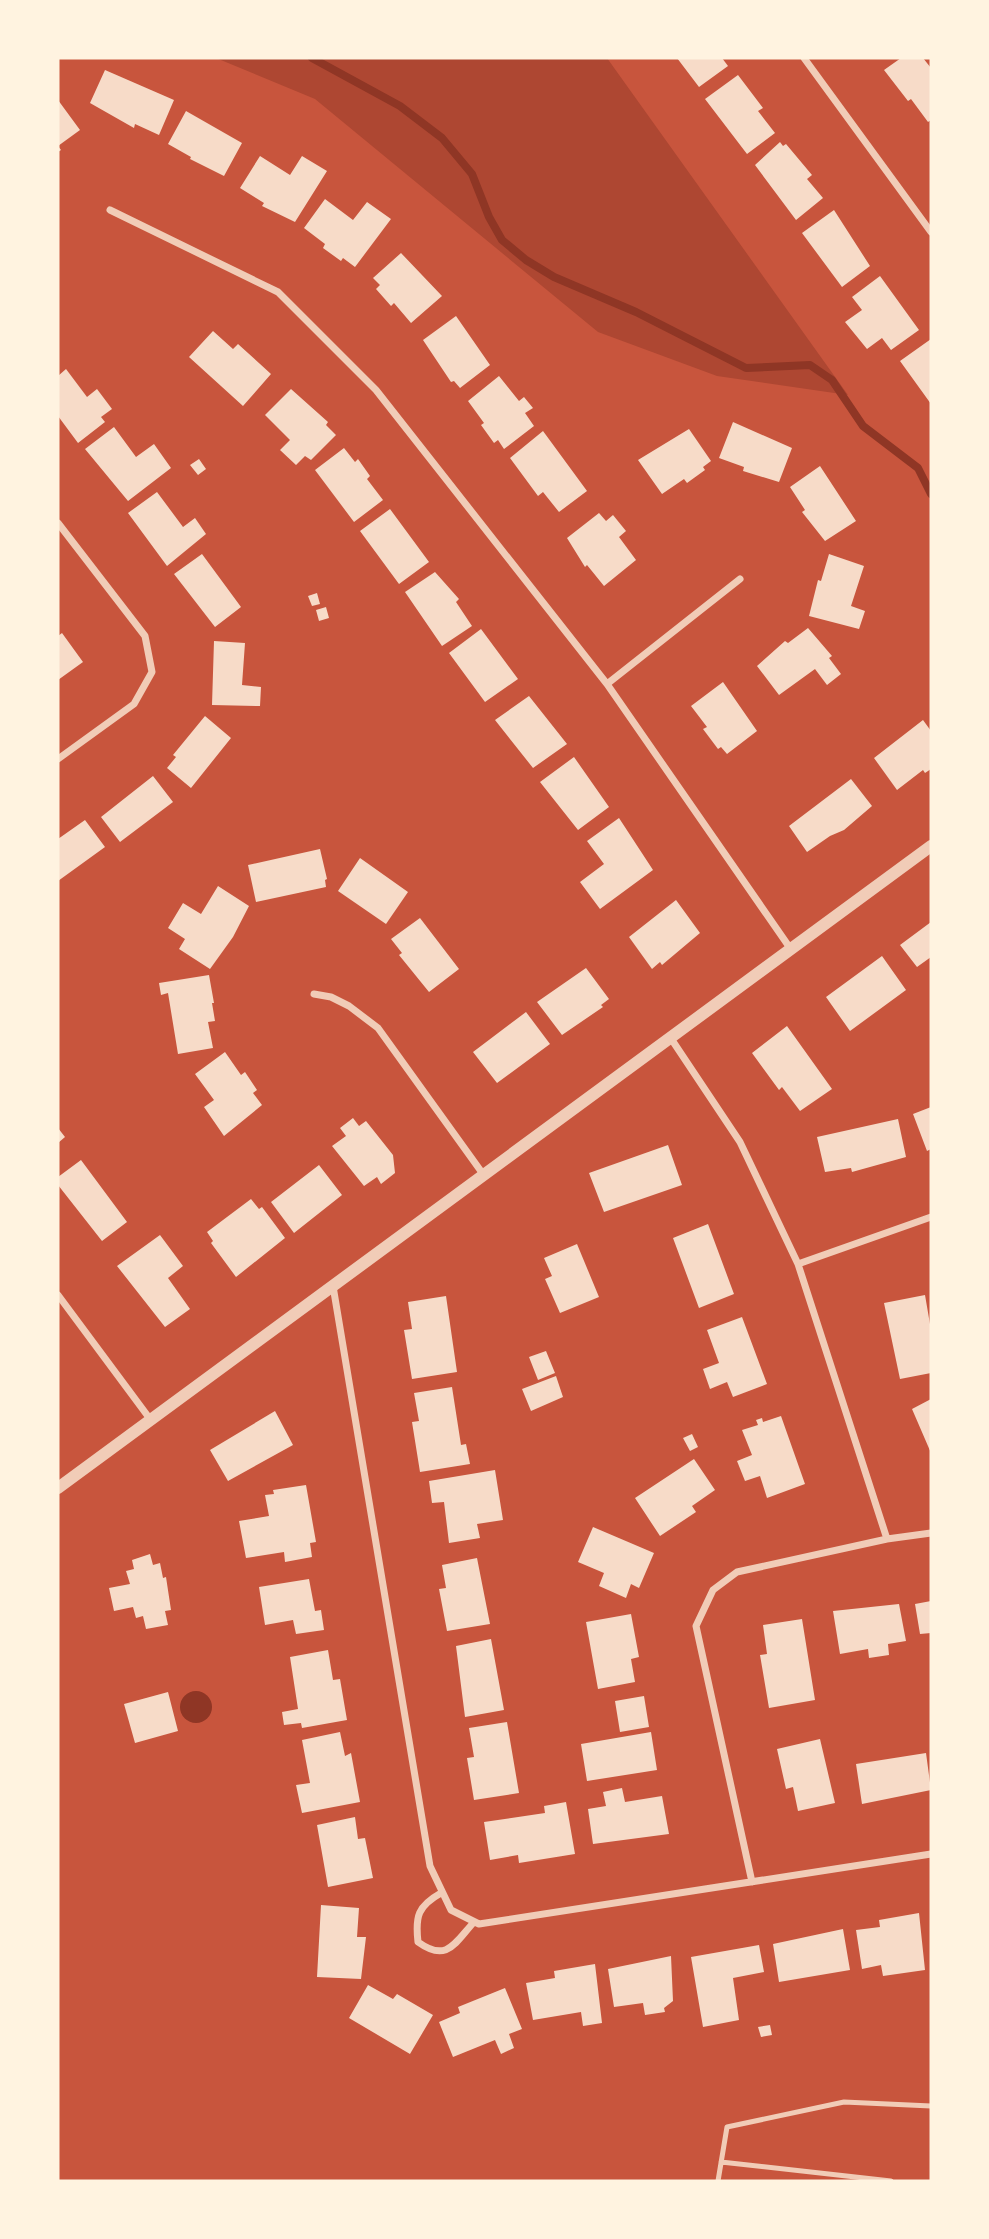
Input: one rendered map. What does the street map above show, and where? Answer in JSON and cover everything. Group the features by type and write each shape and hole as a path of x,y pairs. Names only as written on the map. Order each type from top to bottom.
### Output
{"street":[{"path":"804,58 931,232"},
{"path":"110,210 278,292 376,390 607,684 790,948"},
{"path":"58,523 145,636 152,673 134,704 58,760"},
{"path":"607,684 740,579"},
{"path":"58,1488 931,846"},
{"path":"314,994 331,996 378,1028 483,1174"},
{"path":"670,1037 740,1142 798,1264 887,1539"},
{"path":"798,1264 931,1217"},
{"path":"333,1285 430,1866 451,1910 479,1924 931,1854"},
{"path":"58,1295 150,1419"},
{"path":"752,1882 696,1626 713,1590 737,1572 887,1539 931,1533"},
{"path":"441,1893 425,1902 416,1923 418,1942 431,1951 442,1952 455,1946 474,1922"}],"lane":[{"path":"719,2181 727,2127 844,2102 931,2106"},
{"path":"721,2162 891,2181"}],"shaded area":[{"path":"216,58 607,58 848,395 717,376 598,332 315,99"},
{"path":"196,1691 207,1696 212,1707 207,1718 196,1723 185,1718 180,1707 185,1696"}],"building":[{"path":"677,58 722,58 728,66 699,87"},
{"path":"901,58 923,58 931,68 931,120 928,122 884,70"},
{"path":"105,70 174,100 159,135 135,124 134,128 90,103"},
{"path":"738,75 763,108 758,111 775,133 747,154 705,99"},
{"path":"58,100 80,130 58,146"},
{"path":"186,111 242,143 224,176 190,159 191,157 168,144"},
{"path":"780,142 783,146 786,144 812,175 807,179 823,198 796,220 755,165"},
{"path":"260,156 290,175 302,156 327,171 295,222 262,206 264,203 240,188"},
{"path":"325,199 353,220 367,202 391,219 355,267 323,248 325,244 304,228"},
{"path":"834,210 870,266 842,287 802,233"},
{"path":"401,253 442,296 411,323 394,303 391,306 376,289 380,285 373,278"},
{"path":"880,276 919,330 891,350 882,338 867,349 845,322 862,310 852,297"},
{"path":"456,316 490,365 460,388 454,381 451,382 423,340"},
{"path":"213,331 233,349 238,344 271,374 243,406 189,357"},
{"path":"931,339 931,404 900,361"},
{"path":"66,369 87,397 97,389 112,409 101,417 105,422 78,443 58,416 58,376"},
{"path":"499,376 519,401 524,397 533,408 525,413 534,426 504,449 498,440 494,443 468,401"},
{"path":"291,389 328,422 326,425 336,435 311,460 305,456 296,465 280,450 290,440 265,415"},
{"path":"733,422 792,448 779,482 743,471 744,467 719,458"},
{"path":"114,427 136,457 154,444 171,468 128,501 85,449"},
{"path":"689,429 711,461 703,467 705,470 687,483 684,479 662,494 638,460"},
{"path":"543,431 587,491 559,512 543,492 538,496 510,458"},
{"path":"344,448 355,462 358,459 370,476 367,479 383,500 354,522 315,470"},
{"path":"199,459 206,469 198,475 190,465"},
{"path":"820,466 856,521 825,541 802,512 805,510 790,487"},
{"path":"157,492 183,527 195,518 206,534 167,566 128,513"},
{"path":"390,509 429,562 399,584 360,531"},
{"path":"599,513 606,521 613,515 626,531 619,537 636,560 604,586 587,565 585,567 567,538"},
{"path":"202,554 241,607 215,627 174,574"},
{"path":"829,554 864,566 851,606 865,611 859,629 809,616 818,580 821,581"},
{"path":"435,572 459,599 456,602 472,626 442,646 405,592"},
{"path":"317,593 320,604 312,606 308,596"},
{"path":"326,607 329,618 319,621 316,610"},
{"path":"808,628 832,656 829,658 841,674 827,685 815,669 779,695 757,666 785,641 788,643"},
{"path":"481,629 518,679 485,702 449,653"},
{"path":"62,633 83,662 58,680 58,636"},
{"path":"214,641 245,643 242,685 261,687 260,706 212,705"},
{"path":"723,682 757,731 727,754 721,747 718,749 703,729 707,727 691,706"},
{"path":"529,696 567,744 533,768 495,720"},
{"path":"205,716 231,738 191,788 167,768 176,757 173,755"},
{"path":"923,720 931,731 931,769 925,773 923,770 897,790 874,758"},
{"path":"574,757 609,807 578,830 540,782"},
{"path":"153,776 173,802 120,842 101,817"},
{"path":"851,779 872,806 844,830 807,852 789,826"},
{"path":"619,818 653,870 600,909 580,882 604,864 587,841"},
{"path":"85,820 105,847 58,881 58,839"},
{"path":"320,849 327,879 326,887 256,902 248,865"},
{"path":"360,858 408,892 386,924 338,891"},
{"path":"218,886 249,906 233,937 210,969 179,949 185,939 168,928 183,903 201,914"},
{"path":"676,900 700,933 662,965 660,962 652,969 629,937"},
{"path":"420,918 459,969 429,992 399,955 402,953 391,939"},
{"path":"931,922 931,957 917,967 900,945"},
{"path":"882,956 906,990 850,1031 826,997"},
{"path":"586,968 609,999 601,1005 603,1007 562,1035 537,1002"},
{"path":"209,975 215,1021 208,1022 213,1048 178,1054 168,993 161,995 159,983"},
{"path":"526,1012 550,1044 497,1083 473,1052"},
{"path":"787,1026 832,1089 800,1111 782,1087 779,1090 752,1053"},
{"path":"225,1052 241,1075 245,1072 257,1090 253,1093 262,1105 224,1136 204,1107 214,1100 195,1074"},
{"path":"931,1107 931,1149 927,1151 913,1114"},
{"path":"353,1118 359,1126 366,1121 393,1155 395,1173 381,1184 377,1177 364,1186 332,1146 346,1136 340,1128"},
{"path":"898,1119 906,1157 852,1172 851,1168 825,1172 817,1137"},
{"path":"58,1128 65,1137 58,1143"},
{"path":"668,1145 682,1185 604,1212 589,1173"},
{"path":"81,1160 127,1222 102,1241 58,1185 58,1177"},
{"path":"319,1165 342,1195 294,1233 271,1202"},
{"path":"251,1199 259,1209 262,1207 285,1238 236,1277 211,1243 213,1241 207,1232"},
{"path":"708,1224 734,1294 699,1308 673,1238"},
{"path":"160,1235 183,1266 168,1278 190,1309 165,1327 117,1266"},
{"path":"577,1244 599,1297 560,1313 545,1279 552,1276 544,1258"},
{"path":"925,1295 931,1330 931,1373 900,1379 884,1303"},
{"path":"446,1296 457,1372 412,1379 404,1330 412,1329 408,1302"},
{"path":"742,1317 767,1384 733,1397 727,1382 710,1389 703,1369 719,1363 707,1330"},
{"path":"546,1351 555,1373 538,1380 529,1357"},
{"path":"556,1376 563,1397 531,1411 522,1389"},
{"path":"452,1387 461,1445 466,1444 470,1464 420,1472 412,1422 419,1421 414,1393"},
{"path":"931,1399 931,1453 912,1409"},
{"path":"275,1411 293,1445 228,1481 210,1450"},
{"path":"781,1416 805,1484 767,1498 760,1476 745,1481 737,1461 752,1455 742,1430 758,1425 756,1420 762,1418 763,1422"},
{"path":"692,1434 698,1447 690,1451 683,1438"},
{"path":"694,1459 715,1490 692,1506 696,1512 660,1536 635,1498"},
{"path":"495,1470 503,1520 477,1524 480,1538 449,1543 444,1502 432,1503 429,1481"},
{"path":"306,1485 316,1542 310,1543 312,1557 285,1562 284,1552 246,1558 239,1521 269,1516 265,1495 274,1494 273,1490"},
{"path":"593,1527 654,1553 639,1588 631,1584 626,1598 599,1586 604,1573 578,1562"},
{"path":"150,1554 153,1565 160,1563 163,1578 166,1577 171,1610 165,1611 168,1625 146,1629 143,1616 136,1618 133,1607 114,1611 109,1588 130,1584 126,1571 134,1569 132,1560"},
{"path":"477,1558 490,1624 447,1631 439,1589 446,1588 442,1565"},
{"path":"309,1579 315,1611 321,1610 324,1630 296,1634 293,1620 265,1625 259,1587"},
{"path":"931,1601 931,1633 920,1634 915,1604"},
{"path":"899,1604 906,1641 888,1644 889,1655 869,1658 868,1649 840,1654 833,1611"},
{"path":"631,1614 639,1657 631,1659 635,1682 598,1689 586,1622"},
{"path":"802,1619 815,1700 769,1708 760,1655 767,1654 763,1625"},
{"path":"491,1639 504,1710 465,1717 456,1646"},
{"path":"328,1650 333,1680 340,1679 347,1720 302,1728 301,1723 284,1725 282,1712 298,1709 290,1657"},
{"path":"168,1692 178,1731 135,1743 124,1704"},
{"path":"644,1696 649,1727 620,1732 615,1701"},
{"path":"507,1722 519,1793 474,1800 467,1758 474,1757 469,1728"},
{"path":"340,1732 345,1756 351,1753 360,1802 302,1813 296,1785 310,1783 302,1740"},
{"path":"651,1732 657,1770 587,1781 581,1744"},
{"path":"820,1739 835,1803 798,1811 793,1787 786,1789 777,1749"},
{"path":"926,1753 931,1790 862,1804 856,1764"},
{"path":"622,1788 625,1802 662,1796 669,1834 593,1844 588,1809 606,1806 603,1792"},
{"path":"566,1802 575,1854 519,1863 518,1855 490,1860 484,1822 545,1813 544,1806"},
{"path":"355,1817 358,1839 365,1838 373,1878 328,1887 317,1825"},
{"path":"321,1905 359,1908 357,1937 366,1937 361,1979 317,1977"},
{"path":"919,1913 925,1970 883,1976 881,1965 862,1969 856,1930 880,1927 879,1920"},
{"path":"843,1929 850,1970 779,1982 773,1944"},
{"path":"759,1945 764,1972 733,1978 739,2020 703,2027 691,1957"},
{"path":"671,1956 673,2001 664,2008 665,2012 645,2015 643,2003 614,2007 608,1969"},
{"path":"595,1964 602,2023 583,2026 581,2012 533,2020 526,1983 555,1978 554,1971"},
{"path":"368,1985 393,1999 397,1994 433,2015 410,2054 349,2018"},
{"path":"505,1988 522,2029 509,2034 514,2048 501,2054 495,2040 453,2057 439,2022 460,2013 458,2007"},
{"path":"770,2025 772,2035 761,2037 758,2027"}],"waterway":[{"path":"312,58 400,106 442,138 472,174 489,217 502,240 526,260 554,277 636,312 746,368 810,365 832,380 863,426 918,468 931,494"}]}
